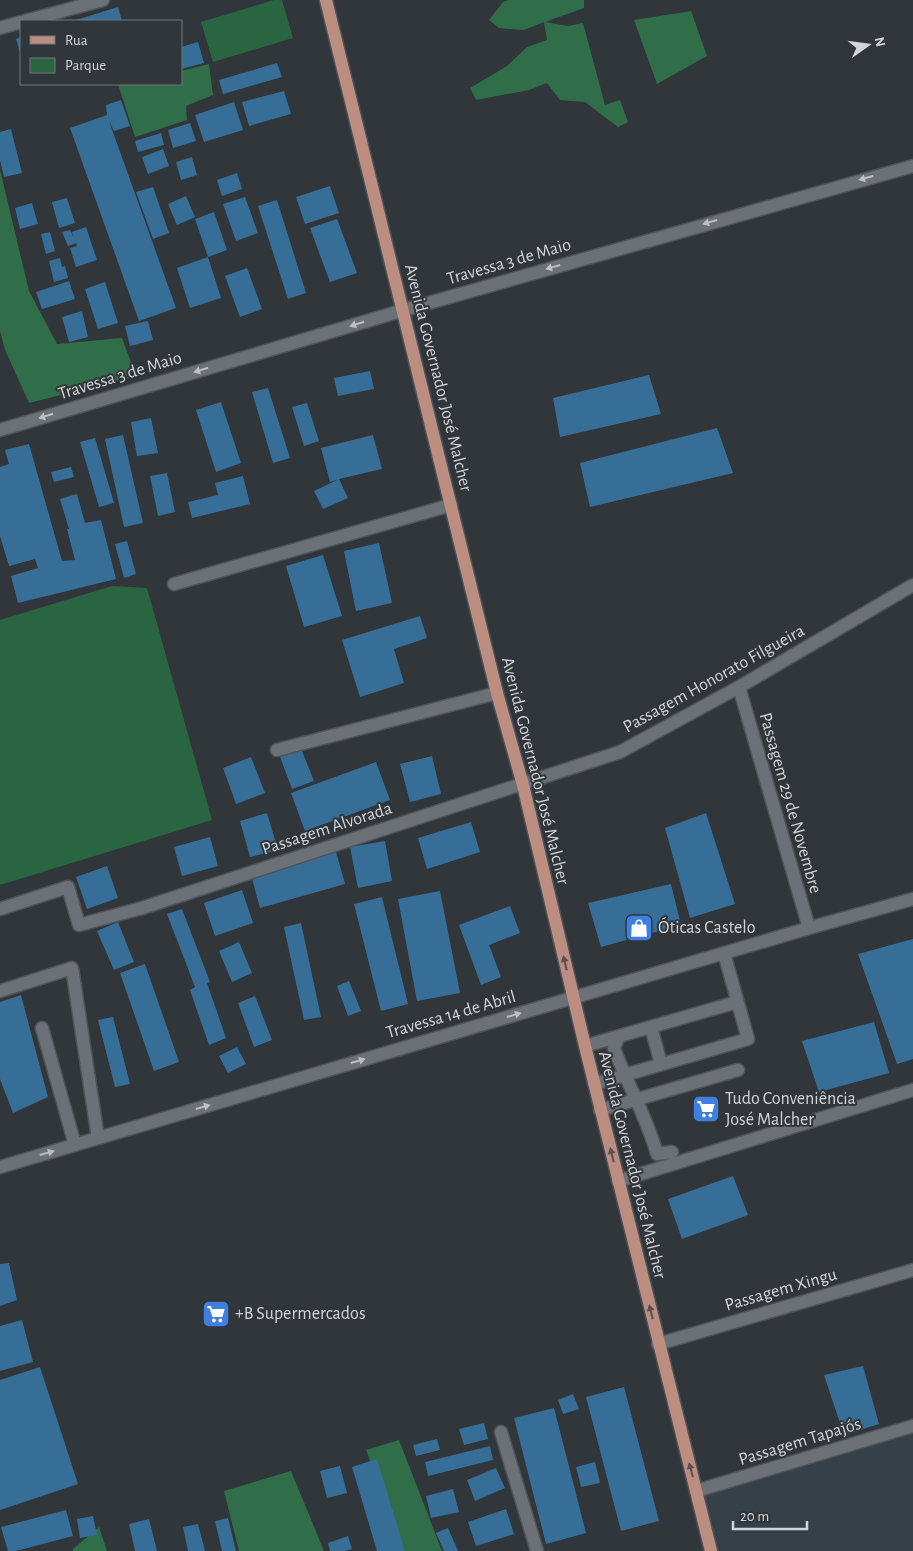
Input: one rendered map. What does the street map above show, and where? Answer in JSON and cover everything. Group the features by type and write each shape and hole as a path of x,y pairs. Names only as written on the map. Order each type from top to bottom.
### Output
{"main road":[{"name":"Avenida Governador José Malcher","path":"326,0 497,693 523,784 584,1046 711,1551"}],"street":[{"path":"29,20 103,0"},
{"path":"0,28 20,22"},
{"name":"Travessa 3 de Maio","path":"0,430 404,310 913,166"},
{"path":"174,584 451,505"},
{"name":"Passagem Honorato Filgueira","path":"523,784 620,752 739,687 913,584"},
{"name":"Passagem 29 de Novembre","path":"739,687 809,928"},
{"path":"277,750 497,693"},
{"name":"Passagem Alvorada","path":"0,909 68,887 79,925 142,908 523,784"},
{"name":"Travessa 14 de Abril","path":"0,1167 809,928 912,901"},
{"path":"594,1084 748,1039 724,953"},
{"path":"0,991 72,968 98,1138"},
{"path":"584,1046 737,1002"},
{"path":"651,1027 661,1064"},
{"path":"42,1028 75,1145"},
{"path":"619,1036 614,1048 624,1075 651,1132 657,1154 672,1152"},
{"path":"600,1110 738,1070"},
{"path":"618,1182 913,1090"},
{"name":"Passagem Xingu","path":"658,1344 913,1270"},
{"name":"Passagem Tapajós","path":"696,1491 913,1426"},
{"path":"501,1432 537,1551"}],"shaded area":[{"path":"913,1426 913,1551 711,1551 696,1491"}],"green space":[{"path":"274,0 282,0 293,38 213,62 201,22"},
{"path":"509,0 584,0 584,8 545,22 568,26 583,23 605,105 620,100 628,122 618,127 585,102 560,100 547,83 529,90 476,100 470,88 507,66 527,47 547,40 544,22 524,30 499,28 489,20 503,2"},
{"path":"691,11 707,56 657,84 634,20"},
{"path":"209,64 213,95 186,106 187,120 135,137 118,85 182,85 182,71"},
{"path":"0,170 29,291 57,344 122,338 136,376 29,403 5,350 0,331"},
{"path":"112,586 147,588 212,820 0,885 0,620"},
{"path":"399,1440 442,1551 405,1551 366,1450"},
{"path":"291,1471 324,1551 239,1551 224,1491"},
{"path":"99,1527 107,1551 73,1551 73,1549"}],"building":[{"path":"118,7 122,20 76,20"},
{"path":"20,37 20,52 16,39"},
{"path":"198,42 204,63 182,69 182,47"},
{"path":"277,63 282,77 223,94 219,80"},
{"path":"284,91 291,114 249,126 242,102"},
{"path":"121,100 130,126 114,131 109,121 176,308 139,321 70,128 107,115 106,105"},
{"path":"234,102 243,130 204,142 195,115"},
{"path":"190,123 196,141 173,148 168,130"},
{"path":"11,129 22,173 4,177 0,160 0,132"},
{"path":"161,133 164,145 138,152 135,141"},
{"path":"163,149 169,166 148,174 142,157"},
{"path":"192,157 197,175 181,180 176,162"},
{"path":"237,173 242,189 222,196 217,180"},
{"path":"330,186 339,213 305,224 296,197"},
{"path":"153,187 169,233 153,239 136,192"},
{"path":"186,196 195,217 177,225 168,204"},
{"path":"245,197 258,233 236,241 223,204"},
{"path":"67,198 75,223 59,228 52,202"},
{"path":"277,200 306,293 288,299 258,206"},
{"path":"32,203 38,224 20,229 15,208"},
{"path":"214,212 227,250 208,257 195,219"},
{"path":"337,219 357,273 330,282 310,228"},
{"path":"86,227 97,260 76,267 70,248 77,246 76,243 68,246 62,232 70,230 74,238 72,232"},
{"path":"50,232 55,251 46,254 41,234"},
{"path":"208,257 221,298 190,308 177,268"},
{"path":"60,258 62,267 65,266 68,278 54,282 49,261"},
{"path":"247,268 262,309 240,317 225,276"},
{"path":"69,281 75,299 42,309 36,292"},
{"path":"105,282 118,323 98,329 85,289"},
{"path":"82,311 88,337 69,342 62,317"},
{"path":"148,321 153,340 130,346 125,326"},
{"path":"370,371 374,389 338,396 334,378"},
{"path":"649,375 661,414 560,437 553,398"},
{"path":"268,388 290,458 273,463 252,392"},
{"path":"221,402 241,463 216,472 196,410"},
{"path":"307,403 319,441 304,446 292,407"},
{"path":"151,418 158,453 137,456 131,422"},
{"path":"717,428 733,473 590,507 580,463"},
{"path":"123,435 143,523 124,527 105,439"},
{"path":"373,435 382,469 330,482 321,448"},
{"path":"95,438 114,503 99,507 80,442"},
{"path":"29,444 62,561 75,560 67,529 69,529 60,499 77,494 85,523 101,520 116,579 18,603 11,576 38,568 35,559 9,566 0,536 0,467 9,464 5,450"},
{"path":"71,467 74,477 54,482 51,472"},
{"path":"167,473 175,512 158,516 150,476"},
{"path":"243,476 250,504 192,518 188,502 218,495 215,483"},
{"path":"339,479 348,498 323,509 314,491"},
{"path":"127,541 136,574 124,578 115,544"},
{"path":"379,543 392,603 356,611 344,551"},
{"path":"323,555 342,616 304,627 286,566"},
{"path":"420,616 427,638 394,649 404,683 360,697 342,640"},
{"path":"300,746 314,781 292,789 279,754"},
{"path":"432,756 441,794 410,802 400,764"},
{"path":"251,757 265,793 236,804 223,768"},
{"path":"376,762 390,800 305,831 291,793"},
{"path":"267,813 278,850 250,857 240,821"},
{"path":"706,813 735,904 690,918 665,828"},
{"path":"471,822 480,852 427,869 418,838"},
{"path":"210,837 218,866 182,876 174,847"},
{"path":"385,841 392,881 358,888 350,847"},
{"path":"336,852 345,884 260,908 251,875"},
{"path":"107,866 118,898 87,909 76,877"},
{"path":"671,884 681,925 601,947 588,903"},
{"path":"242,890 253,923 215,936 204,903"},
{"path":"440,891 460,993 417,1001 398,899"},
{"path":"382,897 408,1004 381,1011 354,904"},
{"path":"510,906 520,933 489,945 501,977 481,985 459,925"},
{"path":"182,909 210,982 207,983 226,1038 209,1045 190,990 195,987 167,914"},
{"path":"118,922 134,962 114,970 97,931"},
{"path":"301,923 321,1017 304,1020 284,927"},
{"path":"913,939 913,1059 897,1064 858,954"},
{"path":"239,942 252,973 232,982 219,951"},
{"path":"145,964 179,1062 154,1071 120,973"},
{"path":"349,981 361,1011 348,1016 337,986"},
{"path":"21,995 48,1097 13,1113 0,1079 0,1002"},
{"path":"255,996 272,1040 254,1047 238,1003"},
{"path":"113,1017 130,1084 115,1087 98,1020"},
{"path":"874,1022 889,1073 819,1092 802,1041"},
{"path":"237,1047 246,1064 228,1073 219,1056"},
{"path":"733,1176 748,1215 682,1239 668,1199"},
{"path":"9,1263 17,1300 0,1306 0,1264"},
{"path":"22,1320 33,1362 0,1371 0,1326"},
{"path":"863,1366 879,1424 844,1435 824,1375"},
{"path":"40,1367 78,1484 0,1510 0,1380"},
{"path":"624,1387 659,1521 621,1531 586,1397"},
{"path":"573,1394 579,1409 563,1414 558,1400"},
{"path":"554,1408 586,1533 546,1544 514,1418"},
{"path":"484,1423 488,1439 464,1445 459,1429"},
{"path":"437,1439 440,1450 416,1456 413,1445"},
{"path":"490,1446 493,1460 428,1476 425,1462"},
{"path":"377,1459 405,1551 377,1551 352,1467"},
{"path":"595,1462 600,1483 581,1487 576,1467"},
{"path":"340,1466 347,1493 327,1498 320,1471"},
{"path":"496,1468 505,1488 475,1501 467,1480"},
{"path":"453,1489 459,1512 431,1518 426,1496"},
{"path":"506,1509 514,1534 476,1546 468,1522"},
{"path":"66,1510 73,1536 16,1551 8,1551 1,1527"},
{"path":"93,1516 97,1535 80,1538 77,1519"},
{"path":"228,1518 236,1551 222,1551 215,1521"},
{"path":"149,1519 157,1551 135,1551 129,1524"},
{"path":"198,1524 205,1551 188,1551 183,1527"},
{"path":"448,1528 458,1551 444,1551 436,1533"},
{"path":"348,1536 352,1549 330,1551 328,1543"}],"place":[{"name":"Óticas Castelo","path":"639,928"},
{"name":"Tudo Conveniência José Malcher","path":"706,1109"},
{"name":"+B Supermercados","path":"216,1314"}]}
